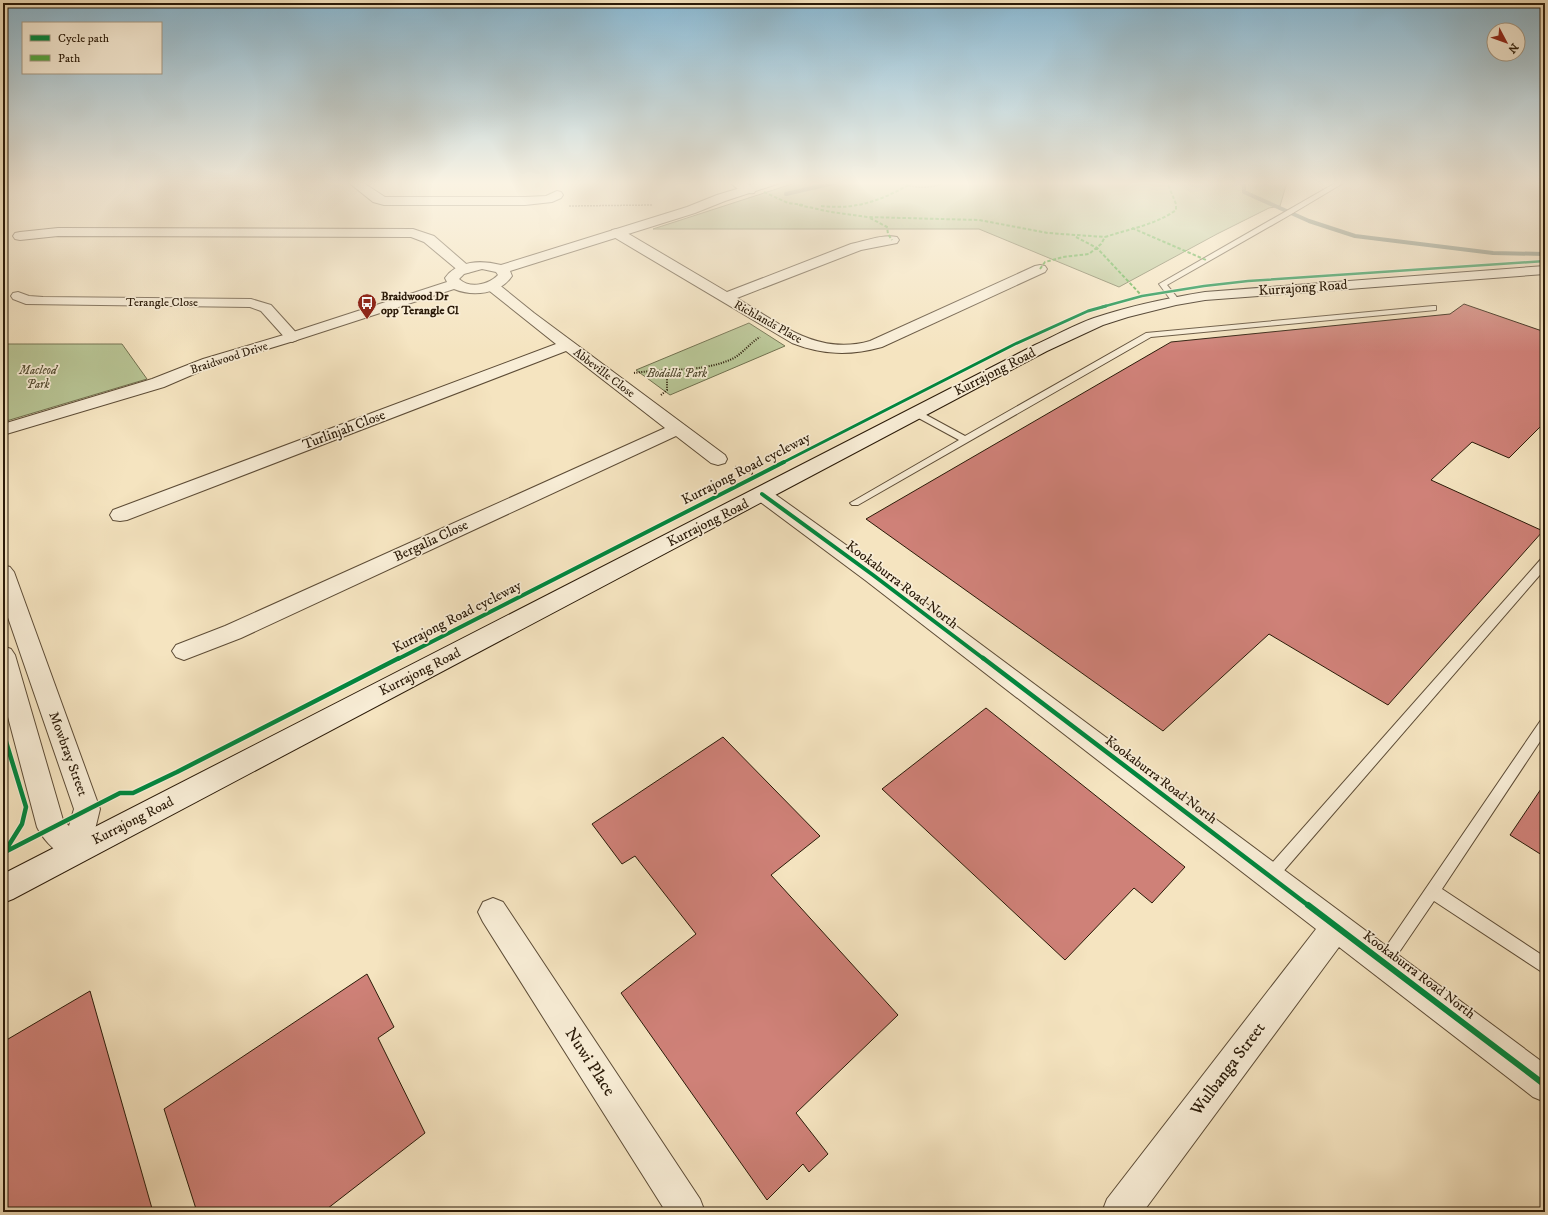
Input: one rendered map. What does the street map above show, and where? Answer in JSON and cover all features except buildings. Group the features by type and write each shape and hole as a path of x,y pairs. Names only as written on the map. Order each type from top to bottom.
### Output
{"street":[{"path":"428,239 465,268"},
{"path":"502,269 505,276 492,286 471,289 455,284 452,278 459,271 465,268 486,265 502,269 602,239"},
{"name":"Richlands Place","path":"625,239 797,340 815,347 837,350 862,348 883,340 1040,269"},
{"path":"725,298 856,247 892,240"},
{"name":"Kurrajong Road","path":"3,888 756,483 916,413 1072,334 1123,314 1176,301 1250,292 1545,270"},
{"name":"Braidwood Drive","path":"3,430 158,383 209,362 292,337 455,284"},
{"name":"Abbeville Close","path":"492,286 718,459"},
{"name":"Terangle Close","path":"18,296 26,300 43,302 252,303 266,308 292,337"},
{"name":"Turlinjah Close","path":"120,515 568,345"},
{"name":"Bergalia Close","path":"184,651 234,632 677,428"},
{"name":"Kookaburra Road North","path":"756,483 873,575 1545,1085"},
{"name":"Mowbray Street","path":"3,572 87,809 76,850"},
{"path":"3,655 51,827 76,850"},
{"name":"Nuwi Place","path":"493,912 688,1212"},
{"name":"Wulbanga Street","path":"1120,1212 1336,926"}],"lane":[{"path":"1176,301 1163,284 1244,239"},
{"path":"856,503 1149,335 1433,308"},
{"path":"916,413 966,440"},
{"path":"1270,876 1545,562"},
{"path":"1384,962 1545,724"},
{"path":"1432,891 1545,966"}],"path":[{"path":"615,381 636,372 705,367 731,360 758,338 776,328"},
{"path":"644,403 665,392 667,370"}],"green space":[{"path":"1002,239 1208,239 1119,287"},
{"name":"Bodalla Park","path":"749,323 785,346 670,395 636,370"},
{"name":"Macleod Park","path":"3,344 122,344 147,379 3,422"}],"waterway":[{"path":"1377,239 1493,253 1545,254"}],"marked path":[{"path":"1079,239 1097,248 1142,296"},
{"path":"1040,269 1045,262 1063,257 1089,254 1101,244 1104,239"},
{"path":"1157,239 1206,260"}],"cycle path":[{"name":"Kurrajong Road cycleway","path":"3,853 120,793 133,793 177,772 1015,344 1088,311 1142,296 1204,286 1248,281 1545,261"},
{"path":"762,494 873,575 1545,1085"},
{"path":"3,732 26,807 22,824 7,848"}],"place":[{"name":"Braidwood Dr opp Terangle Cl","path":"367,320"}]}
